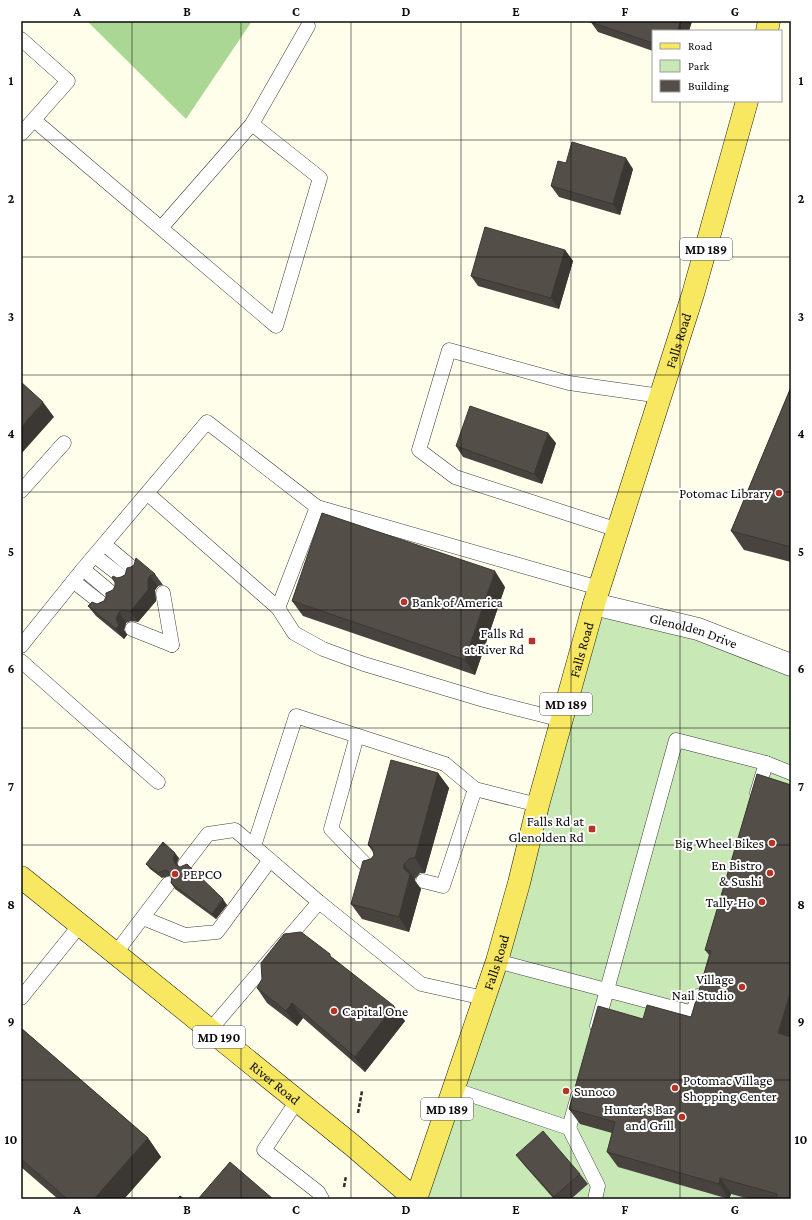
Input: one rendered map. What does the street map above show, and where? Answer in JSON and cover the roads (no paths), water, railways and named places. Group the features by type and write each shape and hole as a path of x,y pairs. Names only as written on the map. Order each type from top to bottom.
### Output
{"main road":[{"name":"Falls Road","path":"416,1199 497,961 538,805 597,596 694,294 748,102"},
{"name":"River Road","path":"21,877 352,1145 416,1199"}],"street":[{"name":"Glenolden Drive","path":"597,596 698,629 791,665"}],"lane":[{"path":"161,228 252,124 308,26"},
{"path":"21,39 68,81 21,134"},
{"path":"34,120 276,326 320,178 252,124"},
{"path":"618,530 455,477 419,450 449,350 569,383 661,396"},
{"path":"21,646 73,581 148,494 207,422 318,507 597,596"},
{"path":"21,491 64,443"},
{"path":"148,494 278,608 294,633 323,649 364,664 476,698 562,720"},
{"path":"278,608 318,507"},
{"path":"95,556 130,575 104,544"},
{"path":"73,581 109,600 83,569"},
{"path":"132,629 172,645 158,598"},
{"path":"21,661 158,782"},
{"path":"254,846 296,716 445,764 475,789 538,805"},
{"path":"356,736 331,829 366,865 376,868"},
{"path":"594,1036 676,740 766,763 791,773"},
{"path":"753,808 766,763"},
{"path":"423,881 443,886 475,789"},
{"path":"185,864 208,834 235,830 319,902 421,984 484,998"},
{"path":"143,918 186,935 217,932 270,860"},
{"path":"115,954 168,884"},
{"path":"210,1030 319,902"},
{"path":"21,998 80,925"},
{"path":"497,961 694,1013 702,983"},
{"path":"582,1082 569,1128 598,1186 595,1199"},
{"path":"453,1089 569,1128"},
{"path":"297,1101 264,1150 318,1192 322,1199"}],"place":[{"name":"Potomac Library","path":"779,493"},
{"name":"Bank of America","path":"404,602"},
{"name":"Falls Rd at River Rd","path":"532,641"},
{"name":"Falls Rd at Glenolden Rd","path":"592,829"},
{"name":"Big Wheel Bikes","path":"772,843"},
{"name":"En Bistro & Sushi","path":"770,873"},
{"name":"PEPCO","path":"175,874"},
{"name":"Tally-Ho","path":"762,902"},
{"name":"Village Nail Studio","path":"742,987"},
{"name":"Capital One","path":"334,1011"},
{"name":"Potomac Village Shopping Center","path":"675,1088"},
{"name":"Sunoco","path":"566,1091"},
{"name":"Hunter's Bar and Grill","path":"682,1117"}]}
